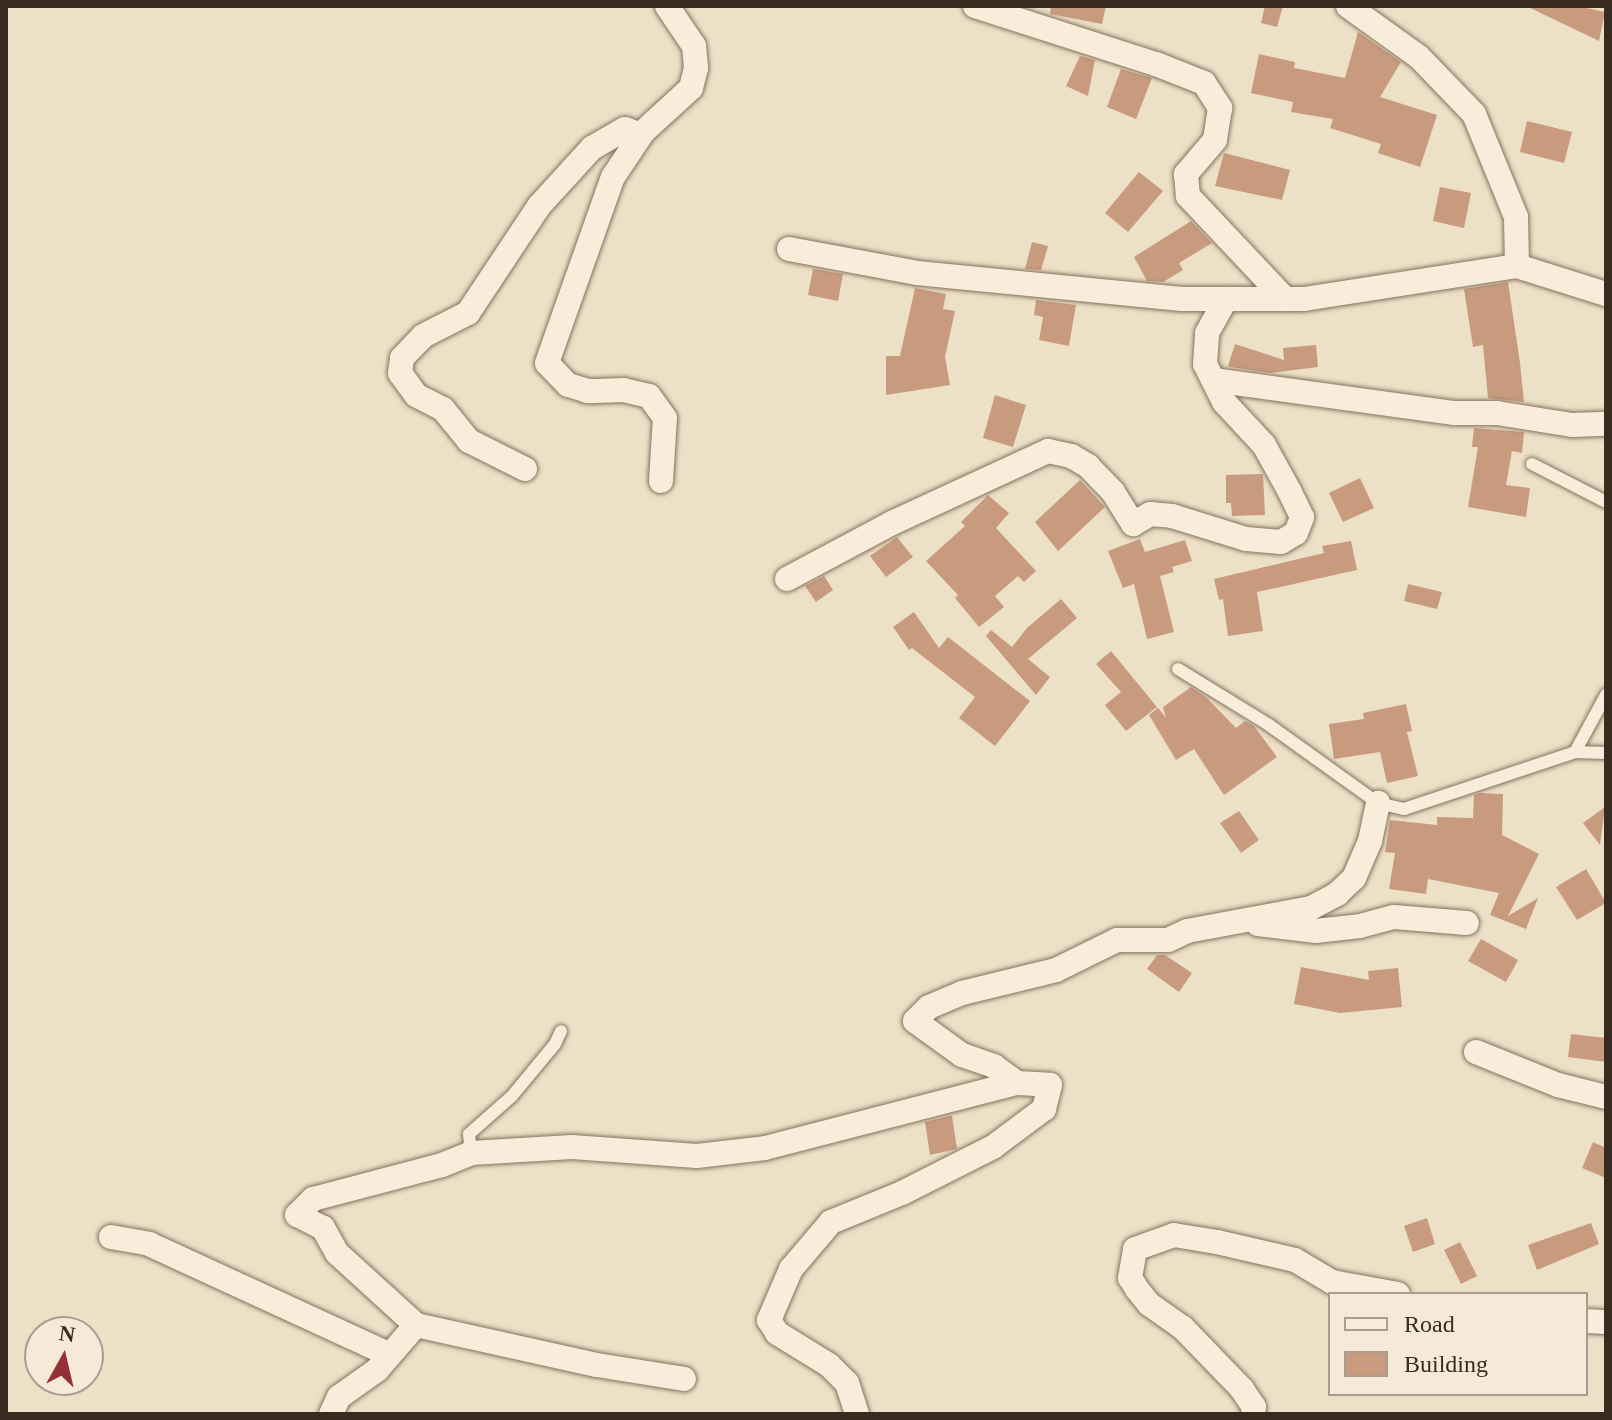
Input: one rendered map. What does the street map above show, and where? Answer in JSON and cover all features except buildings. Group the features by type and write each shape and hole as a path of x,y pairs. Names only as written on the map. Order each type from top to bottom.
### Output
{"street":[{"path":"661,481 665,418 649,396 624,390 588,391 568,385 547,363 613,177 640,135 691,88 696,68 694,46 667,6"},
{"path":"975,6 1204,83 1220,108 1215,140 1186,174 1188,196 1285,299"},
{"path":"1348,6 1419,57 1474,114 1516,217 1517,266"},
{"path":"525,469 469,441 443,409 416,395 400,373 402,358 423,336 468,313 539,206 592,148 625,129 640,135"},
{"path":"789,249 917,273 1182,299 1285,299 1517,266 1606,294"},
{"path":"787,579 892,523 1048,451 1071,456 1088,466 1113,492 1133,524 1150,514 1172,516 1246,539 1281,542 1296,533 1302,517 1264,445 1224,402 1205,364 1207,333 1226,299"},
{"path":"1213,380 1455,413 1497,413 1572,425 1606,424"},
{"path":"1017,1083 994,1066 962,1055 915,1021 929,1007 962,993 1056,970 1117,940 1168,940 1187,931 1311,908 1337,894 1354,878 1370,841 1378,803"},
{"path":"1248,921 1271,928 1315,931 1360,926 1394,917 1467,923"},
{"path":"1476,1052 1558,1085 1606,1097"},
{"path":"684,1379 597,1365 416,1325 337,1253 323,1228 297,1215 313,1199 442,1165 471,1153 572,1147 697,1156 752,1149 1017,1083 1050,1085 1044,1109 993,1147 902,1193 831,1222 791,1269 769,1320 777,1333 829,1365 847,1383 857,1414"},
{"path":"1253,1414 1254,1407 1242,1389 1183,1328 1149,1304 1137,1289 1130,1278 1135,1249 1174,1235 1217,1242 1295,1260 1332,1282 1387,1292"},
{"path":"111,1237 149,1244 390,1355"},
{"path":"331,1414 339,1397 377,1370 416,1325"}],"lane":[{"path":"1532,464 1606,502"},
{"path":"1178,669 1269,725 1378,803 1404,809 1575,752 1606,753"},
{"path":"1575,752 1606,695"},
{"path":"471,1153 469,1134 512,1096 555,1044 561,1031"}]}
